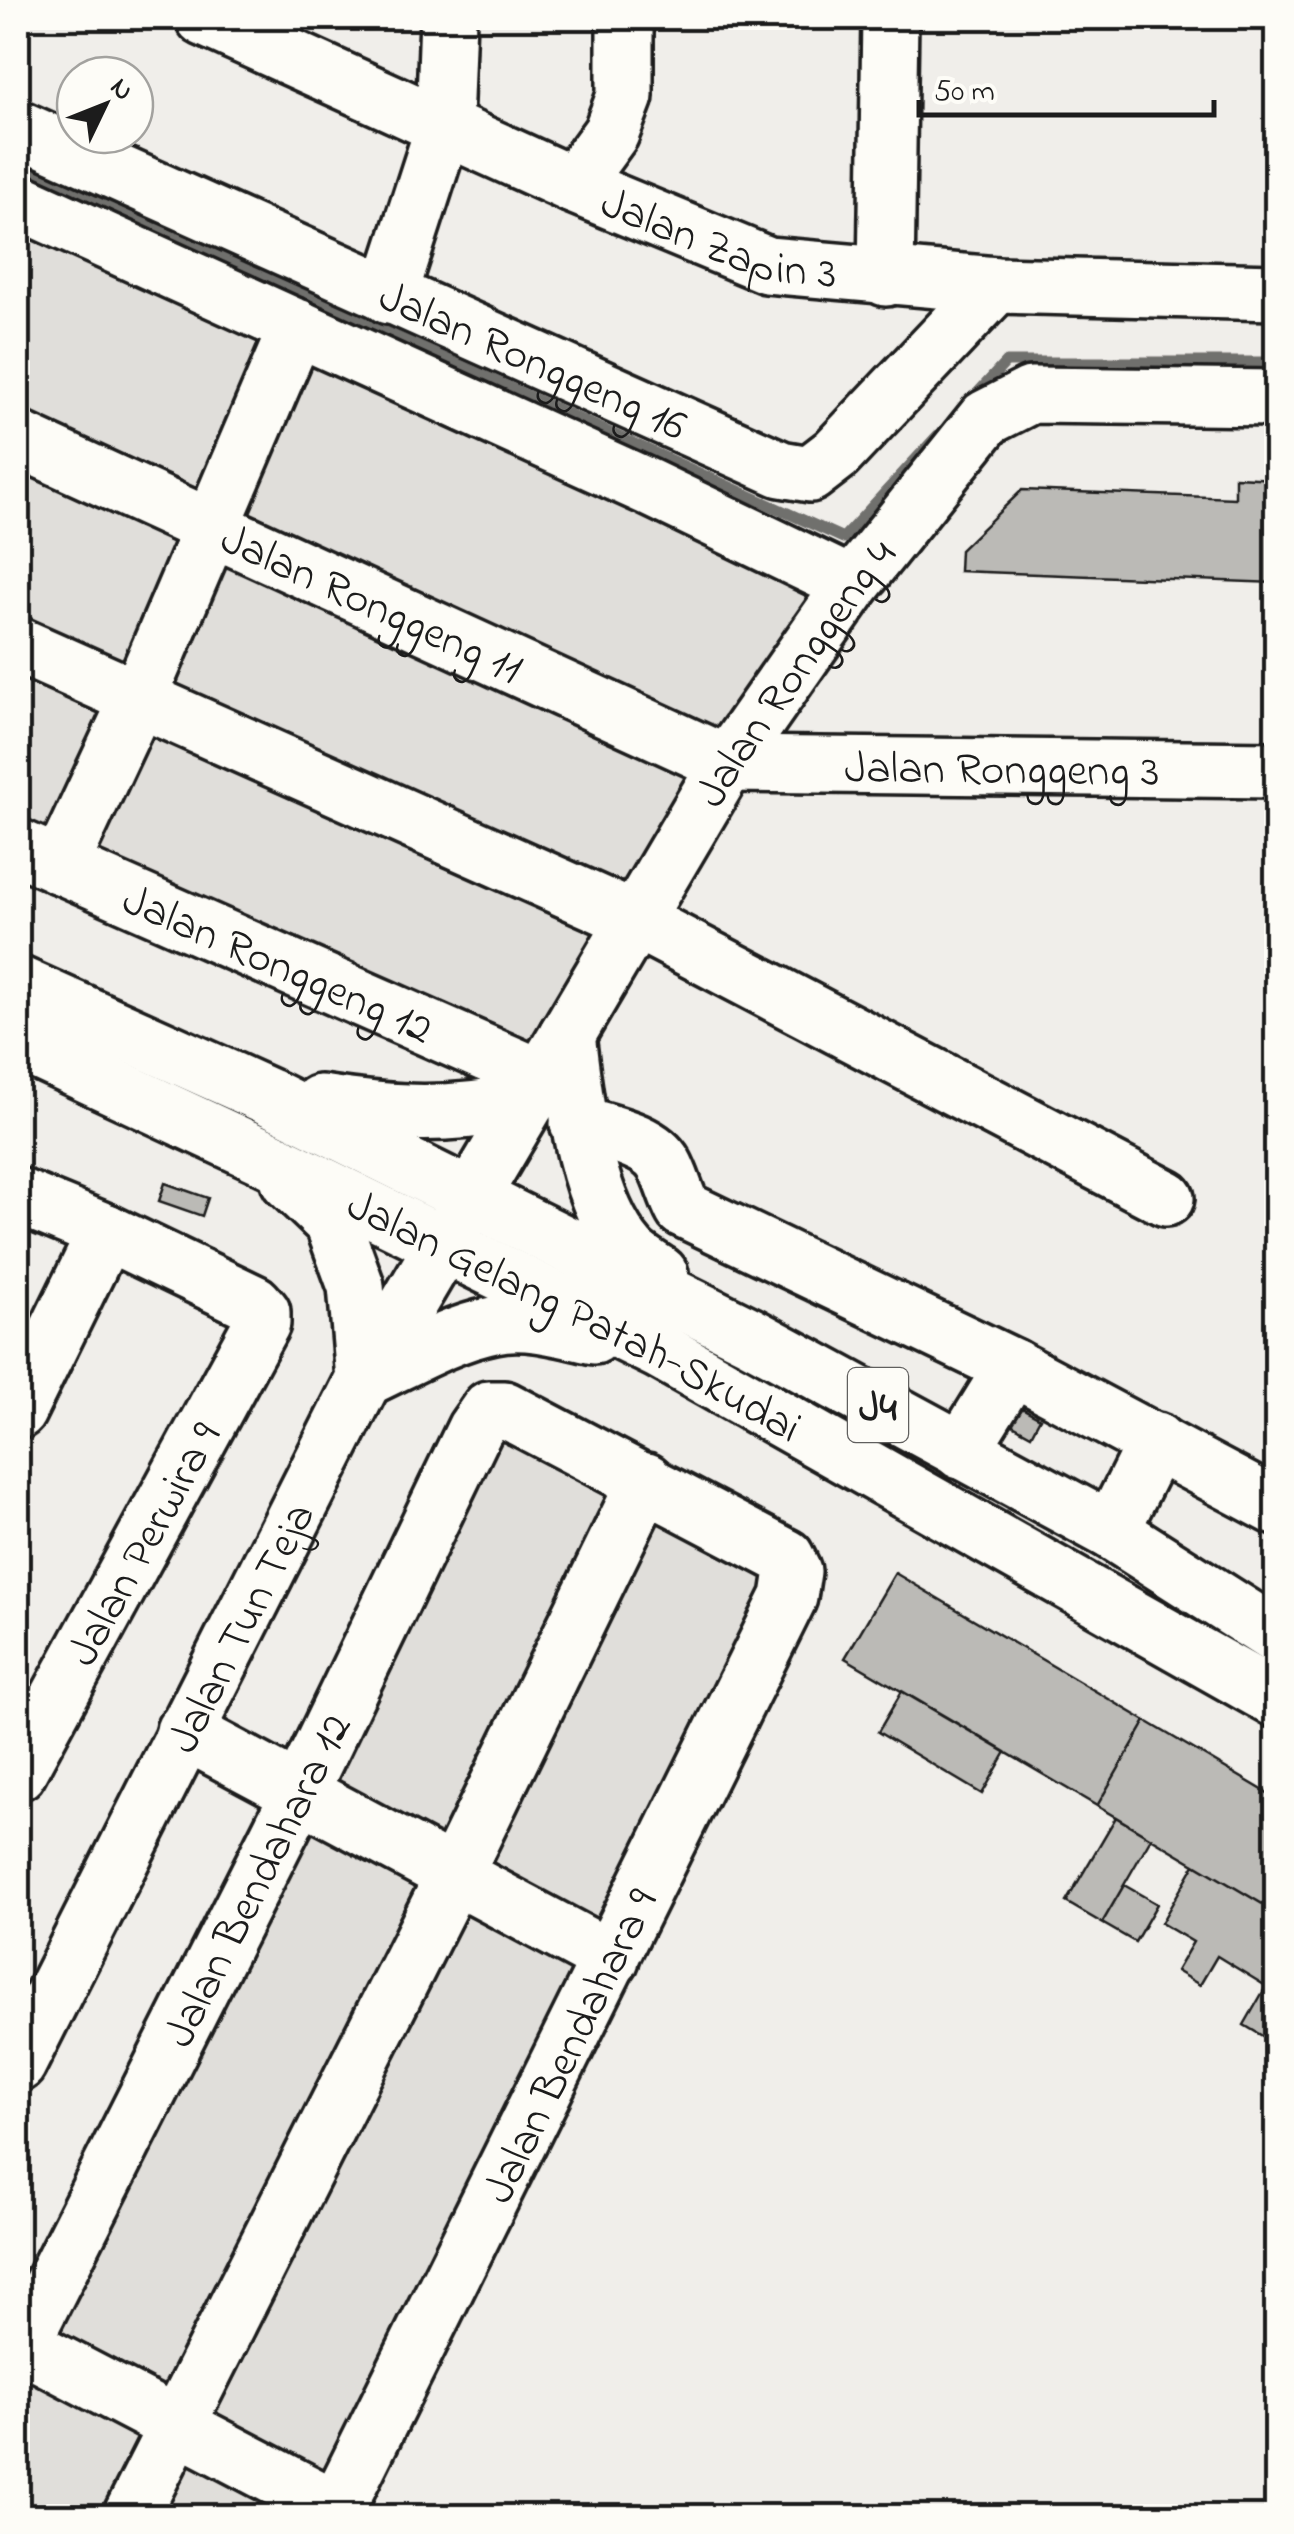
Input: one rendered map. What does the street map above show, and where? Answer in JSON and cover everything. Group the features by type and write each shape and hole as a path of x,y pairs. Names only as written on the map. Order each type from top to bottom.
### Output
{"street":[{"name":"Jalan Zapin 3","path":"204,18 258,30 444,126 573,185 767,265 996,285 1276,292"},
{"path":"389,296 444,126 448,18"},
{"path":"573,185 611,133 624,96 625,18"},
{"path":"886,278 890,18"},
{"name":"Jalan Ronggeng 16","path":"18,128 782,469 810,474 836,454 996,285"},
{"name":"Jalan Ronggeng 16","path":"18,201 648,487 852,585"},
{"path":"39,857 138,699 298,328"},
{"name":"Jalan Ronggeng 4","path":"472,1195 727,764 852,585 986,418 1032,396 1276,398"},
{"name":"Jalan Ronggeng 11","path":"18,438 727,764"},
{"path":"18,645 635,920 1166,1198"},
{"name":"Jalan Ronggeng 3","path":"727,764 1276,770"},
{"name":"Jalan Ronggeng 12","path":"39,857 546,1071"},
{"name":"Jalan Gelang Patah-Skudai","path":"18,984 267,1096 749,1335 1111,1531 1276,1636"},
{"name":"Jalan Gelang Patah-Skudai","path":"18,1042 262,1155 660,1351 1276,1699"},
{"path":"267,1096 390,1114 458,1112 546,1071 578,1123 605,1214 630,1252 749,1335"},
{"path":"578,1123 655,1152 683,1208 1013,1367 1276,1507"},
{"path":"262,1155 333,1223 356,1286 364,1379 496,1324 548,1326 660,1351"},
{"name":"Jalan Tun Teja","path":"18,2064 364,1379 472,1195"},
{"path":"18,1196 106,1232 18,1411"},
{"name":"Jalan Perwira 9","path":"18,1772 262,1323 262,1312 254,1303 106,1232"},
{"path":"961,1451 1013,1367"},
{"name":"Jalan Bendahara 12","path":"19,2348 299,1794 475,1429 490,1409 504,1409 646,1482"},
{"path":"1111,1531 1156,1441"},
{"path":"131,2516 454,1875 646,1482"},
{"name":"Jalan Bendahara 9","path":"335,2512 789,1597 794,1571 786,1557 646,1482"},
{"path":"184,1731 612,1959"},
{"path":"19,2348 177,2425 335,2512"}],"shaded area":[{"path":"18,216 831,591 538,1059 18,832"},
{"path":"499,1421 776,1568 318,2516 18,2516 18,2384"}],"building":[{"path":"1235,477 1276,479 1276,583 959,571 960,550 1022,490 1235,498"},
{"path":"165,1183 208,1198 202,1216 159,1201"},
{"path":"1000,1396 1040,1418 1031,1435 991,1413"},
{"path":"895,1573 1146,1721 1097,1806 845,1658"},
{"path":"902,1691 1006,1752 982,1794 878,1732"},
{"path":"1146,1721 1276,1798 1276,1912 1097,1806"},
{"path":"1116,1817 1151,1838 1102,1923 1066,1902"},
{"path":"1195,1864 1276,1912 1276,1968 1266,1986 1217,1956 1200,1985 1176,1971 1193,1942 1161,1923"},
{"path":"1124,1885 1157,1904 1135,1942 1102,1923"},
{"path":"1271,1978 1276,1981 1276,2044 1244,2025"}],"waterway":[{"path":"18,166 843,538 938,435"},
{"path":"971,400 1006,362 1276,362"}]}
